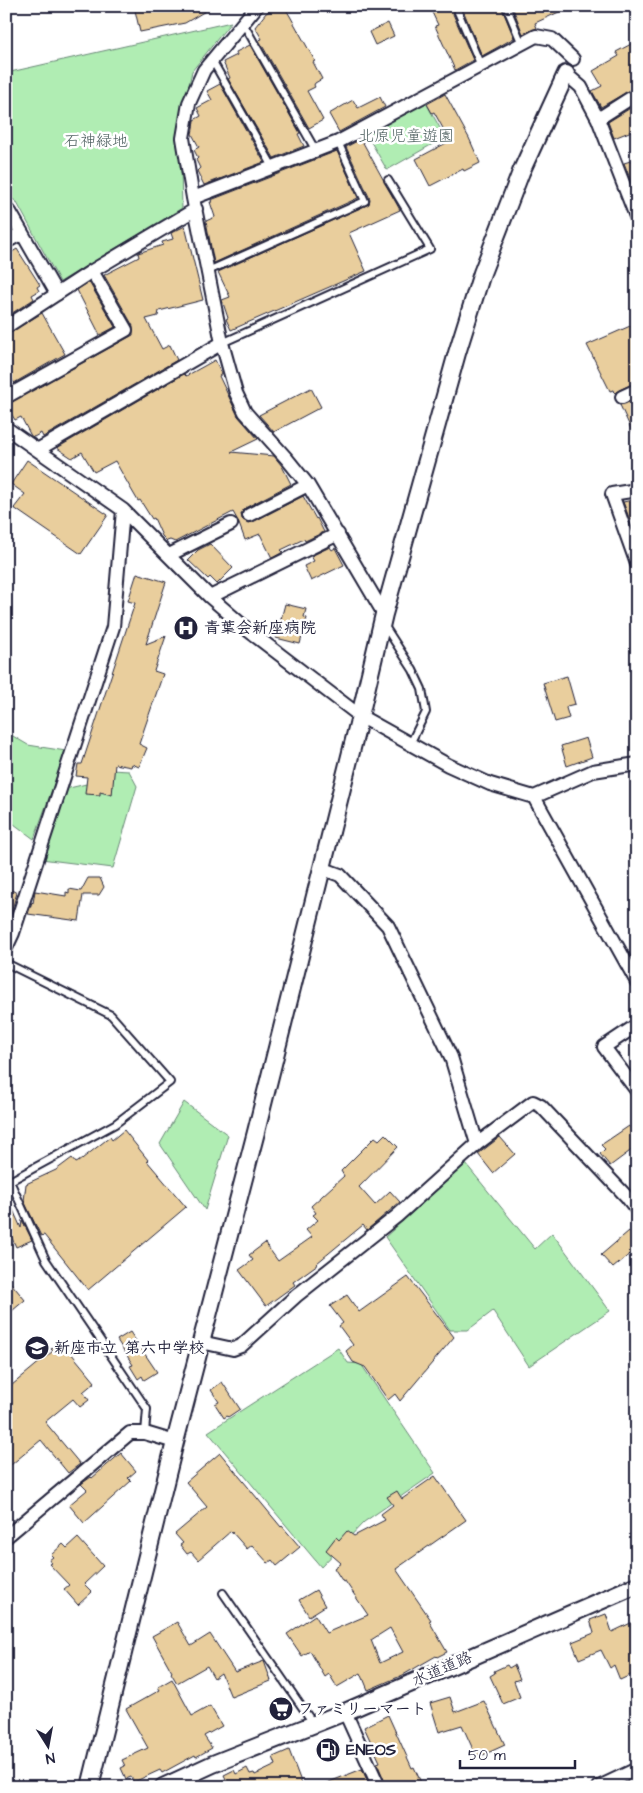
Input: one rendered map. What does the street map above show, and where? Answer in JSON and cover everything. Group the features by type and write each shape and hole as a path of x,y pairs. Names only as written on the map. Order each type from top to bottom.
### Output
{"street":[{"path":"257,6 204,70 189,102 183,138 222,343 236,393 245,412 308,485 338,534 383,618"},
{"path":"6,327 195,204 273,167 338,142 536,36 552,39 573,59"},
{"path":"90,1787 200,1342 256,1132 383,618 456,353 482,273 521,172 566,74 581,87 598,119 637,218"},
{"path":"598,119 637,94"},
{"path":"10,212 57,294"},
{"path":"6,242 22,233"},
{"path":"6,397 126,330 92,271"},
{"path":"39,449 222,343"},
{"path":"622,396 637,390"},
{"path":"6,428 39,449 123,510 210,597 250,631 360,716 410,744 490,784 534,797 593,771 637,764"},
{"path":"249,515 308,485"},
{"path":"637,490 612,494 637,564"},
{"path":"6,948 13,933 113,627 123,510"},
{"path":"169,555 231,524"},
{"path":"210,597 338,534"},
{"path":"534,797 637,982"},
{"path":"321,868 340,876 388,926 451,1057 477,1144"},
{"path":"637,1025 604,1047 637,1091"},
{"path":"200,1342 233,1349 241,1346 296,1296 397,1216 477,1144 534,1102 542,1106 637,1210"},
{"path":"6,1537 130,1433 145,1432 175,1442"},
{"name":"水道道路","path":"163,1787 213,1764 345,1712 637,1585"},
{"path":"345,1712 379,1787"},
{"path":"599,1787 637,1769"}],"lane":[{"path":"506,6 522,44"},
{"path":"458,12 481,66"},
{"path":"243,23 316,151"},
{"path":"212,60 273,167"},
{"path":"208,271 365,201 338,142"},
{"path":"222,343 430,249 388,180"},
{"path":"383,618 422,689 426,712 410,744"},
{"path":"6,963 111,1015 170,1082 115,1124 10,1181 46,1260 147,1409 145,1432"},
{"path":"223,1593 313,1723"}],"green space":[{"name":"石神緑地","path":"231,22 192,71 180,128 182,208 60,282 16,201 6,196 6,73"},
{"name":"北原児童遊園","path":"425,101 445,137 387,170 367,135"},
{"path":"6,732 28,745 66,751 34,839 6,818"},
{"path":"111,770 129,771 137,786 113,868 41,859 65,789 99,781"},
{"path":"184,1102 228,1135 205,1210 160,1144"},
{"path":"466,1164 535,1249 552,1233 610,1311 529,1366 493,1311 468,1330 450,1330 385,1237"},
{"path":"338,1348 348,1363 361,1364 435,1473 364,1522 321,1567 208,1432"}],"building":[{"path":"134,6 214,6 185,23 140,32"},
{"path":"278,6 284,6 315,61 313,62 322,79 315,83 315,87 307,91 323,120 309,128 259,40 262,39 255,27 266,13"},
{"path":"429,6 501,6 514,38 482,56 463,10 459,7 456,8 453,14 473,60 455,70 435,26 438,25"},
{"path":"512,6 572,6 535,23 537,28 523,34"},
{"path":"388,23 394,36 375,45 369,32"},
{"path":"637,41 637,86 601,107 592,91 602,86 593,71 619,56 616,52"},
{"path":"250,45 300,133 298,134 304,146 274,158 228,79 230,78 223,62 237,55 236,52"},
{"path":"220,84 264,162 204,185 197,171 200,168 194,150 199,147 192,134 194,120 201,116 197,108 212,100 207,91"},
{"path":"445,94 480,163 464,171 463,169 430,186 416,159 450,141 434,112 432,113 427,104"},
{"path":"380,97 385,107 339,132 329,114 353,100 358,108"},
{"path":"637,104 637,129 614,138 608,122"},
{"path":"361,139 400,210 349,233 366,271 231,330 226,319 228,318 222,300 230,297 218,272 369,204 370,199 346,147"},
{"path":"337,151 358,198 214,263 206,221 215,217 211,200"},
{"path":"637,159 637,196 624,163"},
{"path":"185,226 203,300 159,311 158,316 146,319 162,349 170,345 177,360 43,437 41,433 34,437 31,436 21,417 15,420 6,405 133,335 133,326 104,275 139,257 138,253 163,245 162,242 173,239 171,233"},
{"path":"17,249 40,285 37,287 39,291 32,295 34,299 6,317 6,256"},
{"path":"89,282 115,327 100,335 77,290"},
{"path":"42,313 65,354 14,383 6,369 6,335"},
{"path":"637,323 637,382 615,393 614,390 610,391 587,345"},
{"path":"215,360 222,374 219,376 238,416 258,439 231,452 274,456 282,466 291,484 245,508 241,514 242,519 248,523 253,522 303,496 324,532 281,550 283,552 272,558 260,534 245,540 233,512 175,542 167,541 162,536 154,518 152,519 140,500 138,501 115,461 94,472 82,452 72,458 57,448 184,374 186,376"},
{"path":"311,388 321,407 274,432 259,415"},
{"path":"637,399 637,442 620,405"},
{"path":"27,460 108,515 81,554 14,508 25,494 11,484"},
{"path":"633,500 637,519 630,520 623,502"},
{"path":"210,544 233,568 217,584 210,577 208,579 188,560 198,550"},
{"path":"330,547 332,550 335,548 344,565 311,581 304,566 314,561 311,556"},
{"path":"137,573 166,582 146,644 166,636 154,671 163,674 139,744 147,748 139,767 132,764 131,767 115,764 112,795 100,792 100,795 85,794 87,777 76,776 78,764 82,764 135,603 128,601"},
{"path":"285,604 306,609 304,617 307,618 300,644 276,638"},
{"path":"567,676 575,704 566,708 569,718 555,722 543,683"},
{"path":"586,738 592,757 567,766 561,746"},
{"path":"88,878 100,878 104,887 99,895 83,895 79,921 28,914 33,903 35,891 66,896 66,892 69,893 69,889 81,891"},
{"path":"6,887 17,893 6,928"},
{"path":"637,1124 637,1146 610,1166 600,1154 605,1149 601,1145 629,1126 631,1129"},
{"path":"124,1130 147,1161 186,1207 88,1290 44,1235 41,1236 24,1201 26,1184 56,1170 72,1158 76,1163 78,1162 110,1137 112,1140"},
{"path":"385,1134 398,1147 359,1187 375,1205 390,1191 400,1202 367,1230 363,1225 318,1264 293,1282 295,1285 266,1306 239,1270 253,1260 249,1255 265,1243 278,1261 312,1237 306,1230 318,1220 313,1215 316,1213 311,1206 344,1176 341,1171 375,1137 379,1140"},
{"path":"500,1137 515,1154 493,1173 478,1154"},
{"path":"6,1194 21,1228 22,1220 32,1240 16,1247 6,1225"},
{"path":"629,1231 637,1240 637,1248 613,1268 601,1255"},
{"path":"6,1277 25,1300 6,1316"},
{"path":"408,1277 454,1337 400,1401 395,1394 388,1400 365,1367 353,1362 346,1351 353,1345 339,1326 343,1323 330,1306 347,1295 359,1312"},
{"path":"130,1332 157,1372 144,1380 142,1376 138,1379 130,1366 133,1365 117,1340"},
{"path":"61,1341 95,1382 83,1392 89,1400 80,1407 73,1399 45,1422 80,1464 68,1473 41,1440 6,1469 6,1390 53,1351 51,1349"},
{"path":"222,1382 240,1409 224,1418 215,1404 219,1402 211,1390"},
{"path":"121,1453 136,1471 128,1478 131,1481 84,1523 69,1505 87,1490 81,1484 92,1478"},
{"path":"220,1453 281,1527 300,1547 277,1566 272,1560 268,1563 252,1545 247,1549 231,1531 198,1560 191,1552 187,1554 180,1545 183,1543 175,1534 207,1507 186,1482"},
{"path":"435,1476 466,1520 396,1569 431,1620 429,1621 447,1652 436,1656 403,1675 368,1690 361,1673 337,1687 329,1674 325,1677 310,1651 302,1656 287,1634 315,1615 326,1633 368,1615 334,1568 341,1563 326,1550 336,1537 339,1540 347,1531 354,1536 385,1520 381,1514 393,1505 387,1497 397,1491 402,1499","holes":["390,1628 403,1652 380,1663 371,1640"]},
{"path":"78,1538 103,1566 84,1584 92,1592 78,1605 64,1589 69,1585 49,1564 51,1563 49,1560 53,1557 51,1555 63,1544 67,1548"},
{"path":"316,1590 325,1606 309,1616 299,1600"},
{"path":"606,1614 612,1632 637,1620 637,1672 620,1680 614,1665 610,1668 601,1650 579,1659 572,1642 594,1633 590,1620"},
{"path":"177,1622 191,1646 210,1634 235,1672 264,1661 271,1681 231,1697 221,1673 214,1678 207,1666 177,1683 152,1636"},
{"path":"507,1665 509,1668 514,1665 520,1679 514,1681 520,1697 503,1704 490,1676 495,1673 494,1671"},
{"path":"172,1679 192,1716 210,1706 222,1726 204,1736 212,1748 162,1773 160,1770 134,1782 131,1777 126,1779 121,1768 125,1766 122,1760 148,1748 126,1709 160,1690 158,1687"},
{"path":"450,1697 455,1712 484,1701 505,1745 483,1755 482,1753 476,1756 462,1725 439,1732 430,1703"},
{"path":"388,1715 412,1768 414,1767 423,1787 387,1787 377,1763 380,1762 364,1727"},
{"path":"289,1750 303,1787 211,1787 226,1779 224,1775 234,1770 236,1774 247,1768 250,1774 254,1773 255,1775 276,1765 273,1757"},
{"path":"362,1769 370,1787 319,1787 319,1786"}],"place":[{"name":"青葉会新座病院","path":"186,628"},
{"name":"新座市立 第六中学校","path":"37,1348"},
{"name":"ファミリーマート","path":"281,1709"},
{"name":"ENEOS","path":"328,1750"}]}
